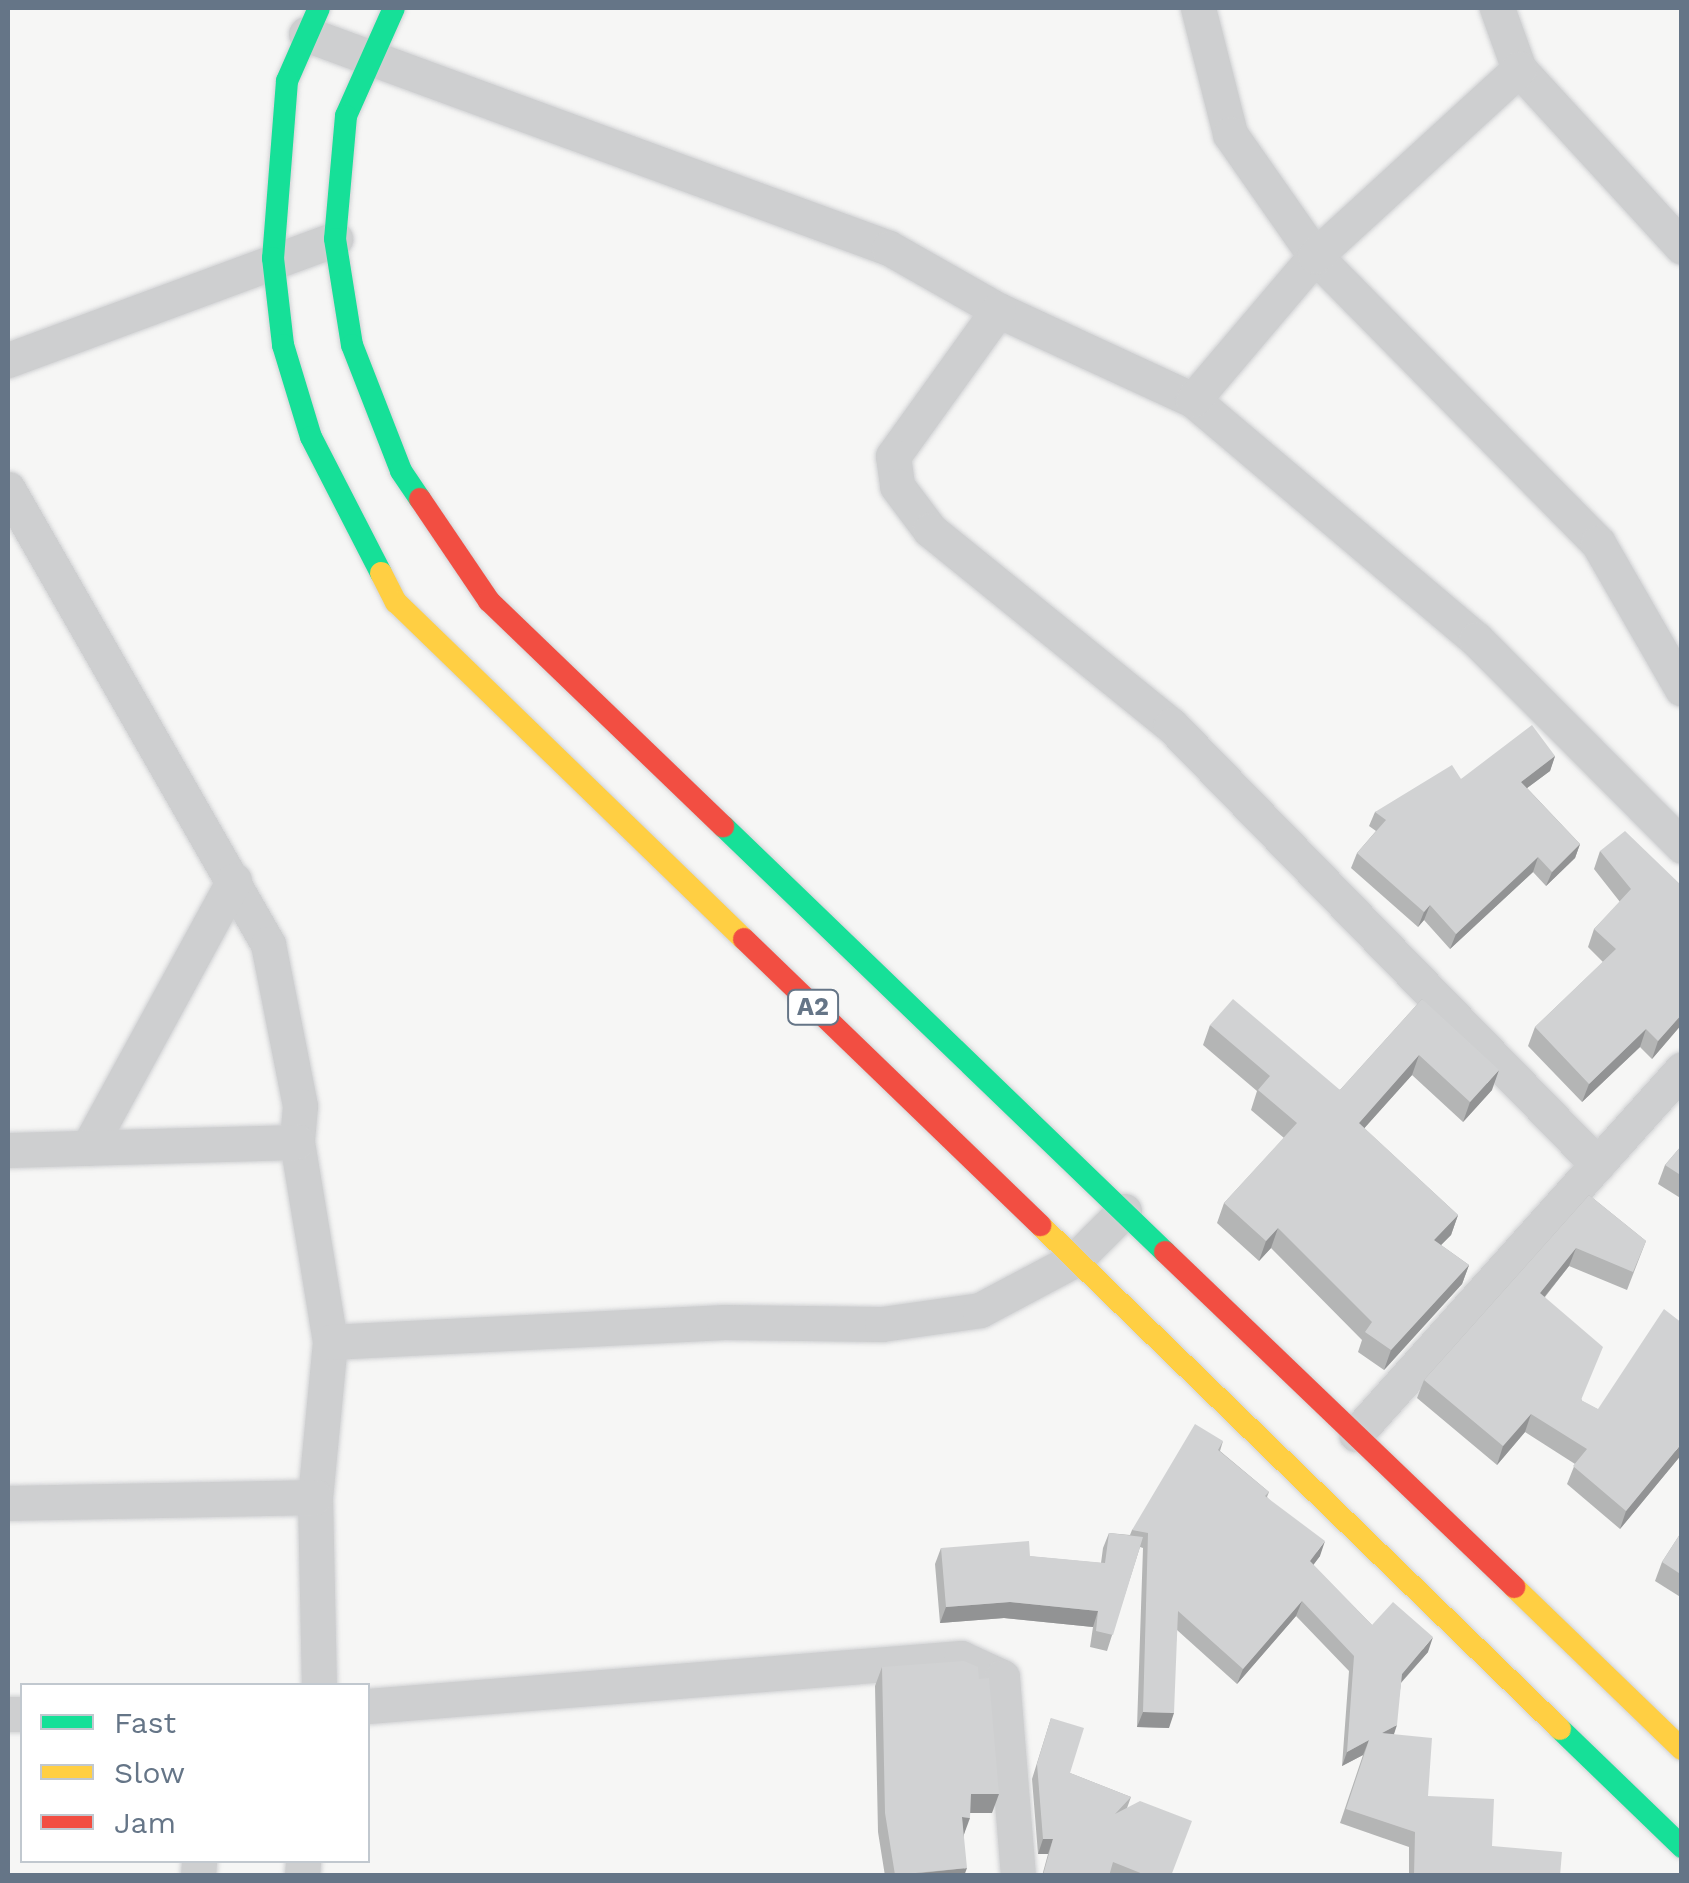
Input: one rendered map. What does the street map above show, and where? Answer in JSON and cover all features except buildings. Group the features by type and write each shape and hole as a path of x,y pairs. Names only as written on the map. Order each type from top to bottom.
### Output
{"highway":[{"name":"A2","path":"394,8 367,60 346,116 334,239 352,345 400,471 490,601 1682,1749"},
{"name":"A2","path":"312,21 287,80 273,258 283,345 311,437 396,602 1682,1848"}],"street":[{"path":"1198,8 1230,134 1315,256 1598,543 1682,689"},
{"path":"1497,8 1520,69 1682,247"},
{"path":"312,21 367,60 889,248 998,310 1193,400 1476,639 1682,846"},
{"path":"1193,400 1315,256 1520,69"},
{"path":"8,360 273,258 334,239"},
{"path":"998,310 892,456 897,486 930,530 1171,725 1597,1164"},
{"path":"8,489 268,944 300,1106 297,1142 330,1342 315,1497 318,1683"},
{"path":"88,1148 234,880"},
{"path":"1356,1434 1682,1070"},
{"path":"8,1150 297,1142"},
{"path":"330,1342 724,1322 882,1324 980,1310 1076,1259 1124,1211"},
{"path":"8,1503 315,1497"},
{"path":"370,1706 962,1658 986,1666 1005,1688 1018,1876"}],"traffic: fast":[{"path":"319,8 287,81 273,258 283,345 311,437 381,573"},
{"path":"394,8 346,116 335,239 352,345 401,471 420,499"},
{"path":"723,826 1165,1252"},
{"path":"1560,1729 1682,1847"}],"traffic: slow":[{"path":"381,573 396,602 744,939"},
{"path":"1040,1225 1560,1729"},
{"path":"1514,1587 1682,1749"}],"traffic: jam":[{"path":"420,499 489,601 723,826"},
{"path":"744,939 1040,1225"},
{"path":"1165,1252 1514,1587"}]}
